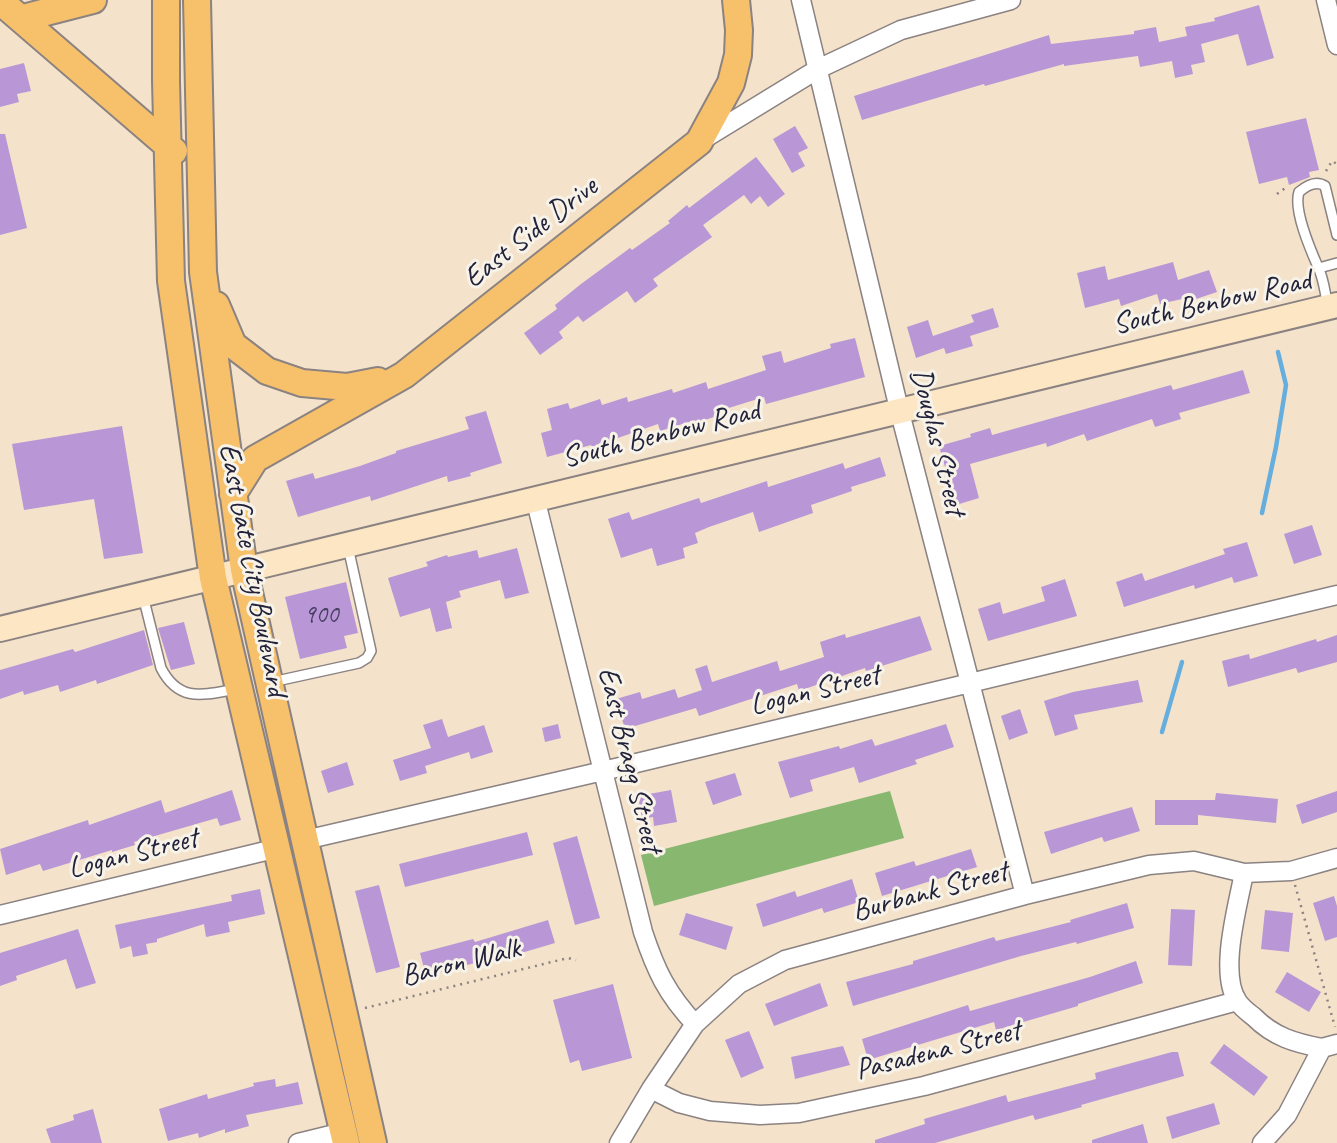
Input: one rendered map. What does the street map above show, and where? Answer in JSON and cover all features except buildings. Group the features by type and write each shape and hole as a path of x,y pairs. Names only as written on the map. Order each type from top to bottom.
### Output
{"main road":[{"path":"11,21 93,0"},
{"name":"East Gate City Boulevard","path":"166,0 171,281 213,578 344,1138"},
{"name":"East Gate City Boulevard","path":"197,0 202,272 244,570 373,1143"},
{"name":"East Side Drive","path":"233,494 255,459 404,375 699,142 731,83 738,55 736,0"},
{"path":"0,1 11,21 199,172"},
{"path":"202,272 233,345 267,371 302,383 347,387 404,375"},
{"name":"South Benbow Road","path":"0,629 1333,306"}],"street":[{"name":"Douglas Street","path":"801,0 900,410 1026,895"},
{"name":"East Side Drive","path":"699,142 818,69 901,30 1012,0"},
{"path":"1326,0 1337,45"},
{"name":"East Bragg Street","path":"535,498 643,932 664,987 695,1024"},
{"name":"Logan Street","path":"305,840 1337,595"},
{"name":"Logan Street","path":"0,915 278,848"},
{"name":"Burbank Street","path":"619,1143 695,1024 739,984 785,960 1026,895 1160,864 1194,861 1244,873 1291,871 1337,858"},
{"path":"1244,873 1232,936 1229,970 1237,1001 1268,1031 1297,1044 1330,1046 1287,1115 1262,1143"},
{"name":"Pasadena Street","path":"651,1089 679,1103 710,1111 760,1115 799,1113 924,1086 1237,1001"},
{"path":"298,1143 344,1138"}],"lane":[{"path":"1333,306 1310,251 1298,205 1299,192 1313,184 1325,186 1337,235"},
{"path":"1319,268 1337,263"},
{"path":"271,683 359,663 367,658 371,651 347,546"},
{"path":"143,594 162,668 177,688 189,694 204,695 239,689"}],"path":[{"path":"1291,871 1337,1034"},
{"name":"Baron Walk","path":"357,1010 568,958 576,960"}],"green space":[{"path":"890,791 904,838 654,906 641,855"}],"waterway":[{"path":"1262,513 1286,385 1278,352"},
{"path":"1162,732 1182,662"}]}
